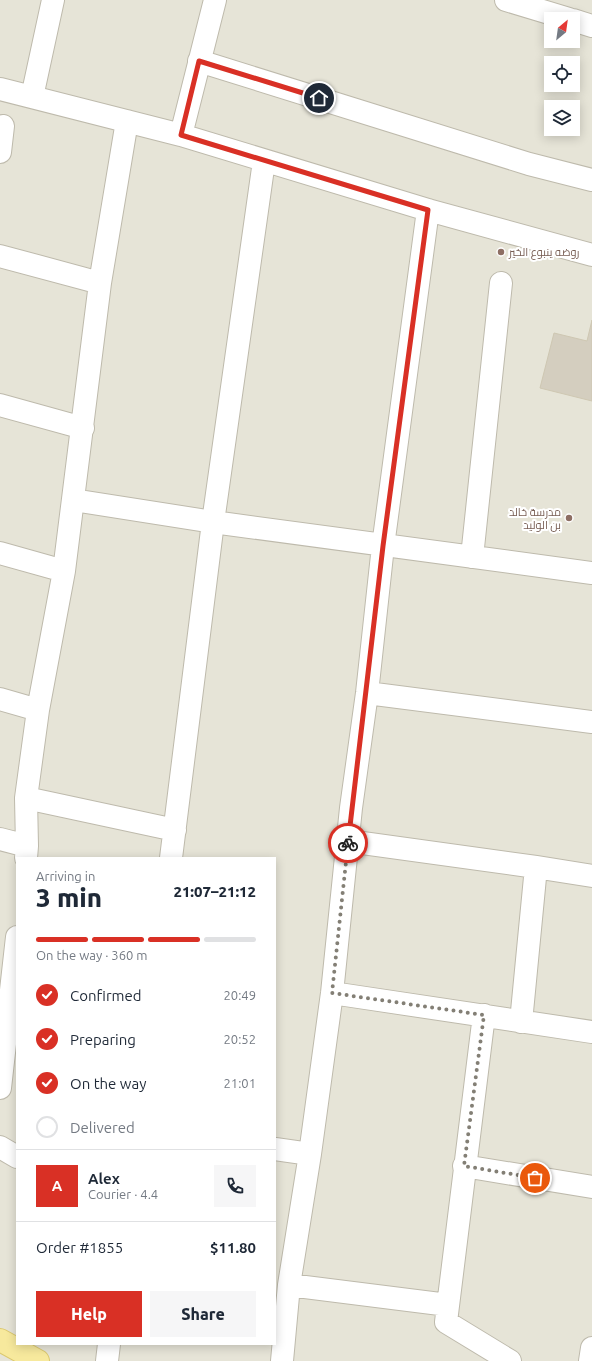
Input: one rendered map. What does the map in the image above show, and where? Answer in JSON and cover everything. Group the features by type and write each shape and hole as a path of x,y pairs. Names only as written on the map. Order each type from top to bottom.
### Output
{"main road":[{"path":"0,1340 38,1361"}],"street":[{"path":"32,97 53,0"},
{"path":"181,135 214,0"},
{"path":"506,0 545,12"},
{"path":"580,22 592,26"},
{"path":"199,61 529,164 592,180"},
{"path":"0,88 181,135 428,210 592,255"},
{"path":"0,839 27,852 26,798 38,710 64,571 100,284 127,121"},
{"path":"0,152 3,126"},
{"path":"171,857 214,522 264,161"},
{"path":"282,1361 289,1285 310,1154 332,993 348,841 367,693 383,546 428,210"},
{"path":"0,256 100,284"},
{"path":"472,557 501,283"},
{"path":"0,404 83,428"},
{"path":"73,500 383,546 592,573"},
{"path":"0,553 64,571"},
{"path":"367,693 592,722"},
{"path":"0,699 38,710"},
{"path":"26,798 175,830"},
{"path":"348,841 592,876"},
{"path":"521,1022 536,867"},
{"path":"0,1088 16,946"},
{"path":"332,993 592,1032"},
{"path":"484,1015 464,1166 446,1322 510,1361"},
{"path":"0,1147 16,1156"},
{"path":"276,1149 310,1154"},
{"path":"464,1166 592,1187"},
{"path":"289,1285 448,1305"},
{"path":"107,1361 109,1345"},
{"path":"590,1361 592,1348"}],"shaded area":[{"path":"0,0 592,0 592,1361 0,1361"}],"building":[{"path":"592,320 592,401 540,388 554,333 587,341"}],"way so far":[{"path":"348,843 332,993 484,1015 464,1166 535,1178"}],"place":[{"name":"روضه ينبوع الخير","path":"501,252"},
{"name":"مدرسة خالد بن الوليد","path":"569,518"}],"route":[{"path":"319,98 199,61 181,135 428,210 383,546 367,693 351,808 348,843"}]}
